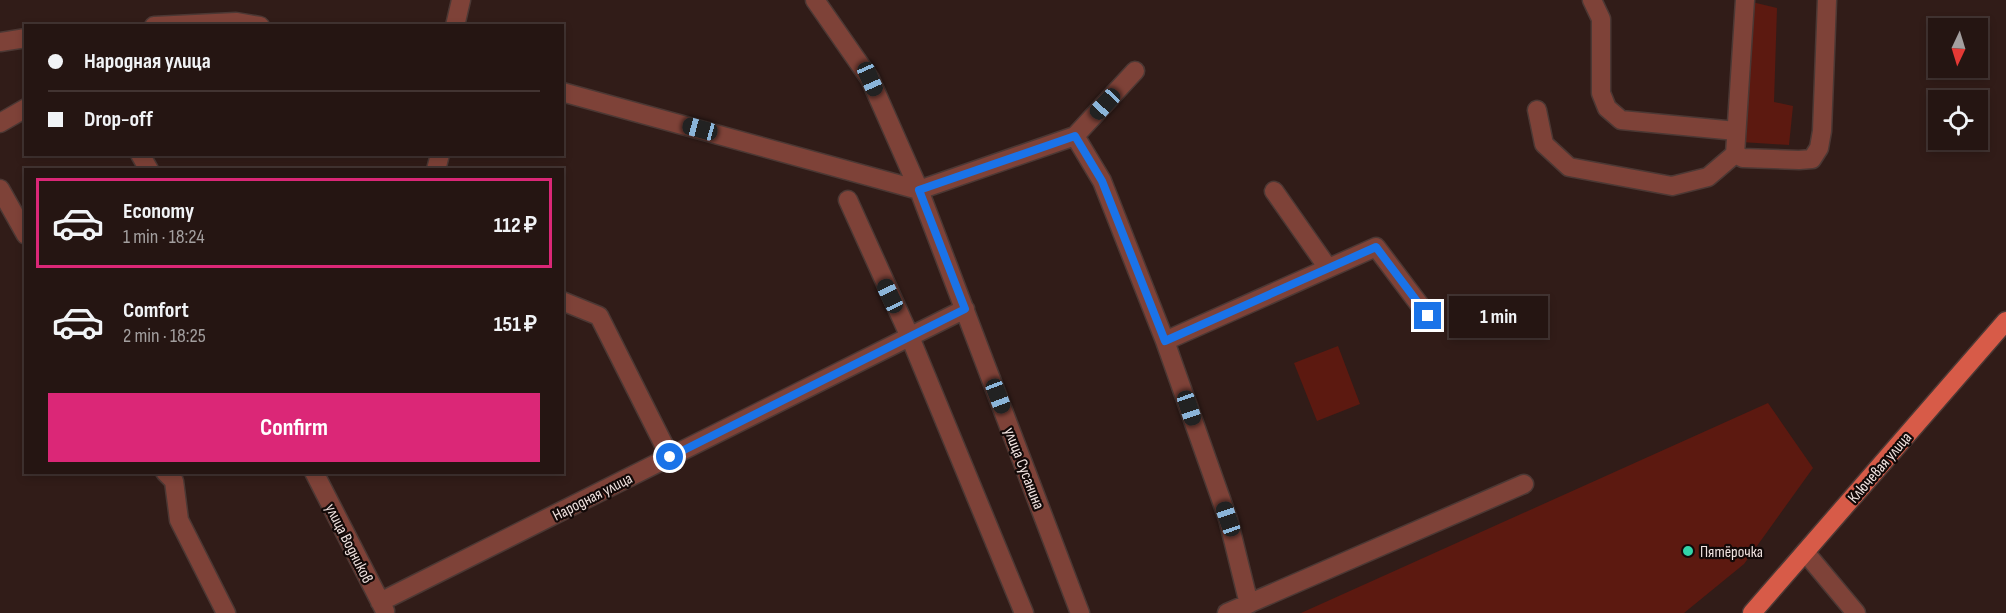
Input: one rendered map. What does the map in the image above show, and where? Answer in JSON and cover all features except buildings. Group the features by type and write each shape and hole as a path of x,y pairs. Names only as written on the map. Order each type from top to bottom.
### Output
{"main road":[{"name":"Ключевая улица","path":"1752,613 2006,321"}],"street":[{"path":"455,24 461,0"},
{"name":"улица Сусанина","path":"815,0 870,79 919,190 1080,613"},
{"path":"1592,0 1601,19 1601,93 1607,108 1621,120 1736,131"},
{"path":"1537,111 1544,144 1569,167 1672,186 1708,177 1735,154 1744,0"},
{"path":"1735,154 1743,158 1799,160 1812,159 1819,148 1822,131 1827,0"},
{"path":"195,24 236,22 248,24"},
{"path":"0,42 24,38"},
{"path":"564,93 919,190 1075,136 1135,71"},
{"path":"0,123 24,109"},
{"path":"1075,136 1102,181 1165,341 1228,519 1249,604"},
{"path":"0,189 24,231"},
{"path":"1274,191 1328,268"},
{"path":"848,200 910,337 1024,613"},
{"path":"1165,341 1376,247 1428,316"},
{"path":"564,302 599,316 670,457"},
{"name":"Народная улица","path":"383,608 670,457 965,309"},
{"name":"улица Водников","path":"315,474 383,608"},
{"path":"169,477 179,520 226,613"},
{"path":"1227,613 1524,484"},
{"path":"1805,552 1856,613"}],"shaded area":[{"path":"1752,2 1777,8 1774,102 1793,106 1789,145 1741,142"},
{"path":"1338,346 1360,404 1317,421 1294,363"},
{"path":"1768,403 1813,468 1744,564 1684,613 1301,613"}],"place":[{"name":"Пятёрочка","path":"1688,551"}],"route":[{"path":"670,457 965,309 919,190 1075,136 1102,181 1165,341 1376,247 1428,316"}]}
